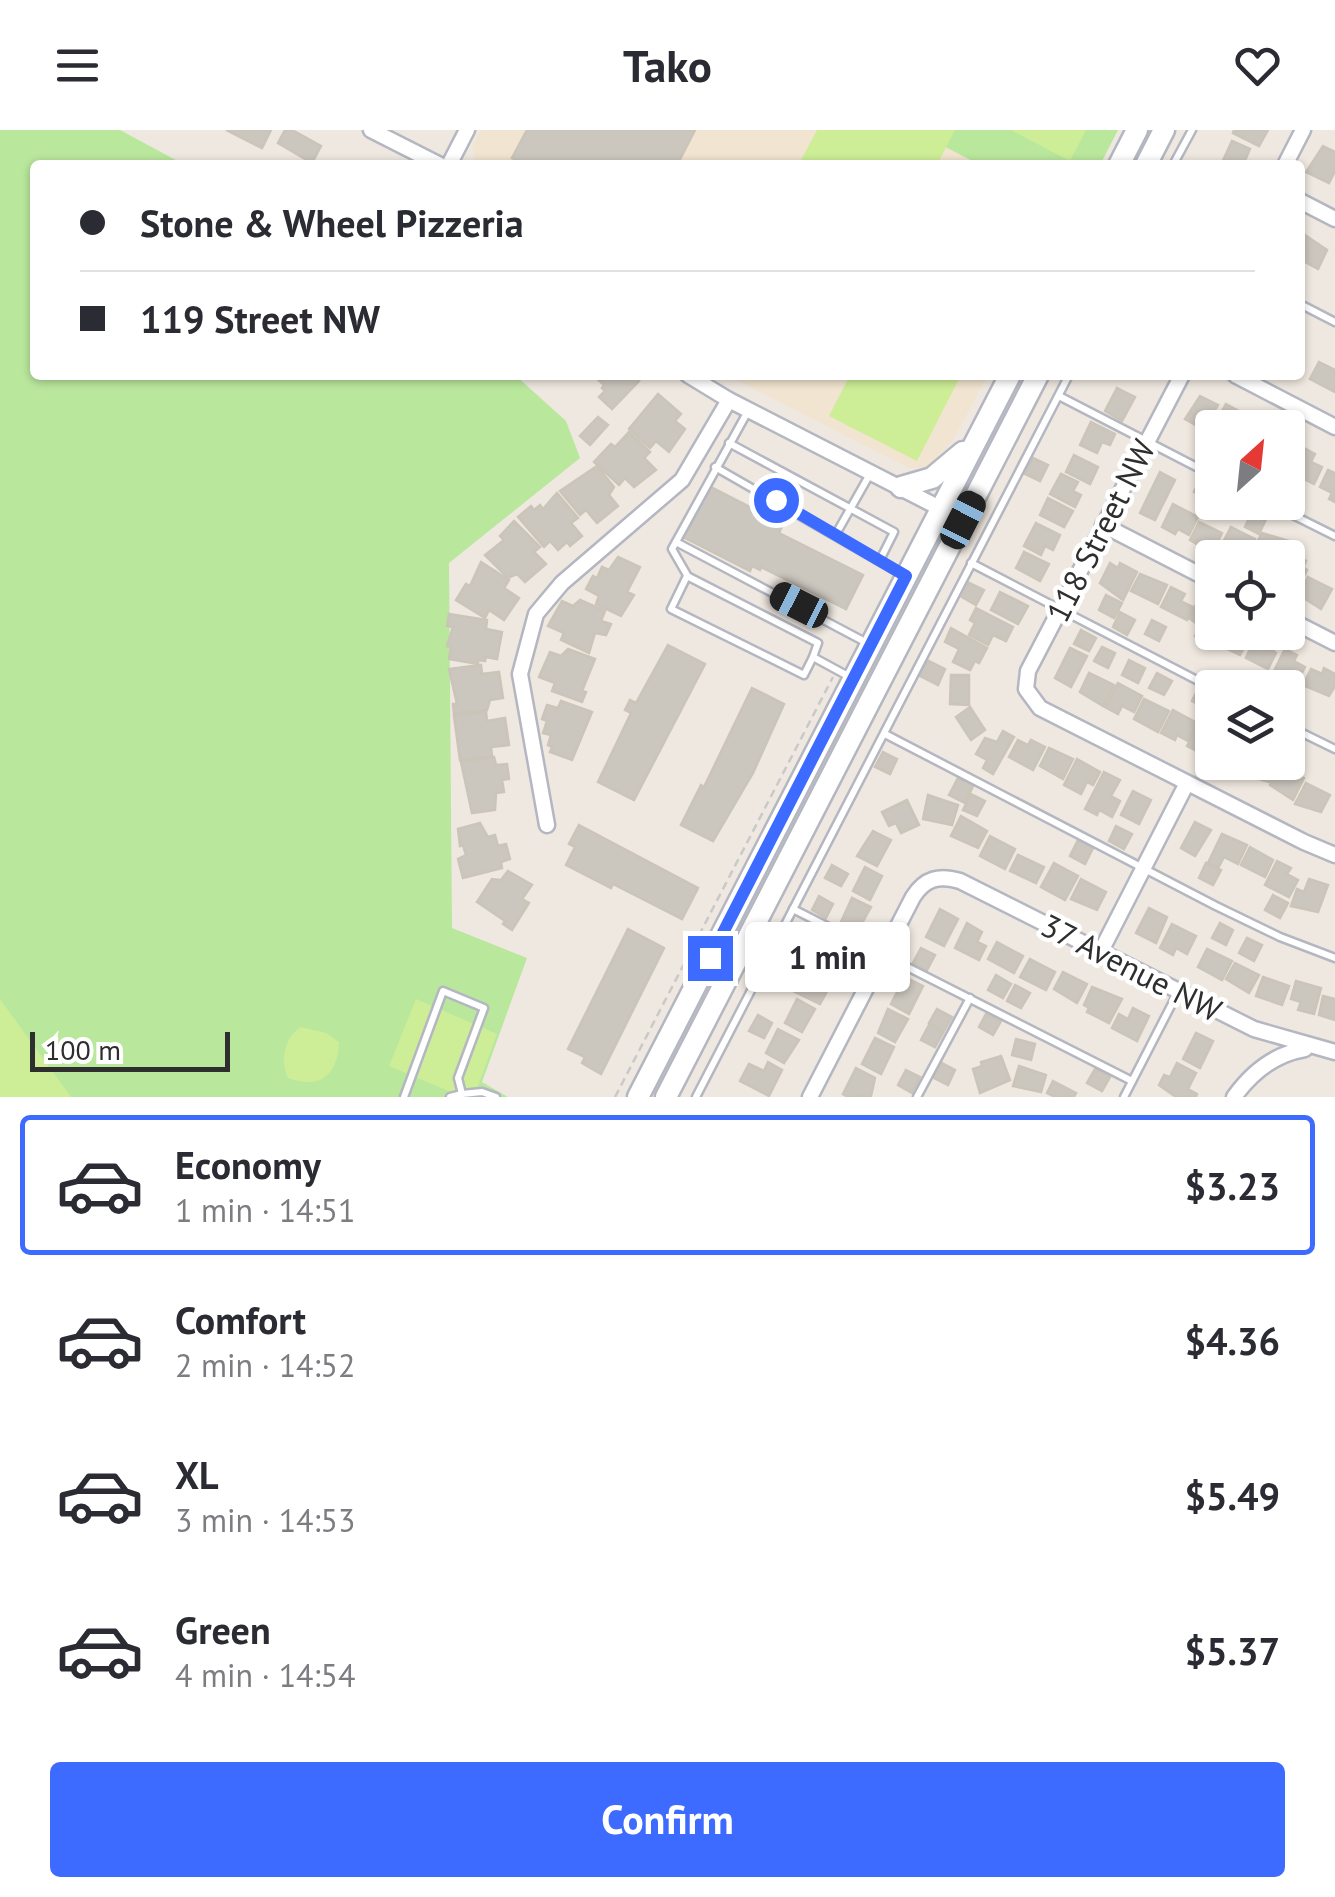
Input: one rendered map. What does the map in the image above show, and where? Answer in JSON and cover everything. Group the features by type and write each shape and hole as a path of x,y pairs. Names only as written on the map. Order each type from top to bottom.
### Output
{"main road":[{"path":"1122,160 1137,130"},
{"path":"1149,160 1164,130"},
{"path":"638,1097 845,674 871,645 1007,380"},
{"path":"666,1097 1035,380"},
{"path":"900,487 932,478 976,440"}],"street":[{"path":"372,130 430,160"},
{"path":"451,160 466,130"},
{"path":"1288,160 1303,130"},
{"path":"1305,204 1335,219"},
{"path":"696,380 963,520"},
{"name":"118 Street NW","path":"1179,380 1028,671 1026,690 1040,708 1188,783"},
{"path":"1245,380 1335,426"},
{"path":"547,825 520,674 536,614 562,584 682,480 729,400"},
{"path":"1104,525 1195,572"},
{"path":"1305,628 1335,644"},
{"path":"1100,953 1188,783 1335,854"},
{"name":"37 Avenue NW","path":"884,954 913,897 931,879 946,877 1254,1029 1335,1052"},
{"path":"810,1097 884,954"},
{"path":"1234,1097 1250,1077 1276,1058 1315,1048"}],"lane":[{"path":"1177,160 1192,130"},
{"path":"1305,307 1335,322"},
{"path":"696,1097 1067,380"},
{"path":"1059,396 1195,466"},
{"path":"687,576 671,609 804,675 818,643 687,576 672,549 748,410"},
{"path":"729,443 894,532 880,561"},
{"path":"715,467 906,576"},
{"path":"836,534 871,472"},
{"path":"1303,520 1335,536"},
{"path":"676,542 871,645"},
{"path":"971,563 1195,679"},
{"path":"813,657 845,674"},
{"path":"884,734 1280,937 1335,958"},
{"path":"1305,734 1335,749"},
{"path":"793,909 1132,1081"},
{"path":"404,1097 443,991 484,1008 458,1078 462,1094"},
{"path":"1124,1097 1178,992"},
{"path":"917,1097 970,998"},
{"path":"450,1097 482,1092 496,1097"}],"path":[{"path":"615,1097 845,674"}],"shaded area":[{"path":"481,130 913,130 970,160 475,160 472,147"},
{"path":"737,380 985,380 952,442 928,467 909,468"}],"green space":[{"path":"0,130 120,130 176,160 30,160 30,380 521,380 566,421 580,458 449,563 452,928 527,958 482,1082 508,1097 0,1097"},
{"path":"817,130 955,130 940,160 801,160"},
{"path":"913,130 1118,130 1103,160 970,160"},
{"path":"1011,130 1086,130 1068,160"},
{"path":"847,380 958,380 917,461 829,416"},
{"path":"0,999 71,1097 0,1097"},
{"path":"416,999 497,1034 474,1097 463,1097 389,1066"},
{"path":"301,1027 326,1033 339,1042 331,1071 318,1081 288,1078 286,1072 287,1043"}],"building":[{"path":"226,130 271,130 262,148"},
{"path":"285,130 292,130 321,146 314,160 307,160 278,143"},
{"path":"527,130 695,130 680,160 512,158"},
{"path":"1268,130 1259,146 1233,133"},
{"path":"1232,141 1250,149 1245,160 1223,160"},
{"path":"1323,146 1335,152 1335,171 1329,183 1306,172"},
{"path":"1305,235 1327,250 1318,269 1305,262"},
{"path":"1319,362 1335,370 1335,392 1310,379"},
{"path":"598,380 639,381 612,409 599,397 605,391"},
{"path":"1117,388 1135,397 1122,421 1105,411"},
{"path":"658,394 681,414 675,421 685,429 669,452 656,441 650,448 629,429"},
{"path":"1200,396 1218,405 1215,410 1195,410 1195,425 1185,419"},
{"path":"598,417 608,425 590,445 580,436"},
{"path":"1091,422 1115,434 1110,445 1102,442 1097,453 1080,445"},
{"path":"629,432 650,452 644,458 656,470 634,487 625,478 619,485 594,462"},
{"path":"1305,449 1315,454 1311,462 1322,467 1314,484 1305,480"},
{"path":"1074,455 1098,467 1090,484 1066,472"},
{"path":"1033,458 1048,465 1040,481 1025,474"},
{"path":"597,466 614,487 609,495 618,506 597,523 586,510 580,515 560,491"},
{"path":"1328,470 1335,473 1335,502 1329,499 1332,493 1320,487"},
{"path":"1160,472 1175,480 1155,520 1140,513"},
{"path":"1061,474 1078,482 1073,491 1081,495 1075,507 1050,494"},
{"path":"709,486 783,524 779,533 863,575 846,609 761,567 760,570 752,566 750,571 683,537"},
{"path":"557,493 578,518 571,523 582,536 558,550 550,541 544,547 518,517 531,506 534,510 540,505 543,509"},
{"path":"1048,498 1073,511 1064,527 1040,515"},
{"path":"1173,504 1196,520 1189,535 1178,529 1175,534 1162,527"},
{"path":"1248,520 1266,520 1259,534 1245,527"},
{"path":"514,521 540,547 534,552 546,564 525,582 517,574 508,578 485,555 504,540 500,536"},
{"path":"1199,522 1222,533 1218,540 1190,540"},
{"path":"1036,523 1060,535 1053,550 1045,546 1041,555 1024,546"},
{"path":"1231,527 1255,539 1255,540 1224,540"},
{"path":"1262,533 1286,540 1258,540"},
{"path":"1024,552 1049,564 1040,581 1016,568"},
{"path":"618,557 640,567 627,592 634,595 621,616 596,604 599,596 586,589 602,567 609,570"},
{"path":"481,562 509,580 504,588 519,598 504,620 489,610 485,618 456,600 466,584 470,586"},
{"path":"1110,563 1118,568 1120,563 1137,572 1123,600 1100,583"},
{"path":"1140,574 1167,585 1158,604 1131,591"},
{"path":"1308,577 1332,589 1321,609 1305,599"},
{"path":"969,583 984,590 976,605 962,597"},
{"path":"1171,587 1185,594 1181,601 1193,607 1187,620 1161,607"},
{"path":"1000,592 1028,606 1018,624 991,610"},
{"path":"1106,595 1122,603 1114,618 1099,610"},
{"path":"580,600 605,611 601,621 611,624 606,635 595,633 589,653 561,640 564,633 548,626 562,601 573,606"},
{"path":"976,608 1013,627 1006,641 993,635 988,645 969,635"},
{"path":"1120,612 1135,620 1127,635 1113,627"},
{"path":"449,614 487,620 486,629 502,632 497,659 486,657 485,661 478,660 478,664 449,659 451,647 447,646 453,627 447,626"},
{"path":"1152,620 1166,627 1159,641 1145,634"},
{"path":"951,628 987,648 970,670 953,662 959,649 945,642"},
{"path":"1081,630 1096,638 1089,651 1074,644"},
{"path":"668,645 705,664 634,800 598,782 631,713 625,710 630,700 636,703"},
{"path":"1102,647 1115,653 1108,668 1094,661"},
{"path":"1070,648 1087,656 1071,687 1055,678"},
{"path":"568,649 595,659 582,691 586,692 582,702 552,691 555,683 539,677 550,652 561,656"},
{"path":"1250,650 1276,653 1268,669 1246,658"},
{"path":"1284,650 1297,655 1294,661 1305,667 1303,670 1275,669"},
{"path":"927,660 945,669 938,685 920,676"},
{"path":"1129,660 1145,668 1138,683 1122,675"},
{"path":"481,665 482,674 499,672 503,698 490,700 487,710 454,714 453,704 457,704 449,669"},
{"path":"1324,668 1335,674 1335,686 1329,696 1305,686 1311,669 1322,674"},
{"path":"1089,673 1114,685 1103,706 1080,692"},
{"path":"1157,673 1172,681 1164,695 1149,688"},
{"path":"951,675 969,675 969,705 950,704"},
{"path":"1118,683 1142,696 1134,712 1122,706 1118,714 1105,707"},
{"path":"752,688 784,704 753,773 713,841 681,825"},
{"path":"1144,699 1169,711 1158,732 1134,719"},
{"path":"561,701 592,712 572,760 550,752 551,735 543,733 547,705 558,708"},
{"path":"970,707 985,730 971,740 956,717"},
{"path":"1173,710 1195,722 1188,741 1161,733"},
{"path":"486,712 487,721 505,718 509,745 491,747 492,756 460,760 454,716"},
{"path":"1003,731 1014,737 993,774 983,768 987,760 976,754 985,738 997,742"},
{"path":"1195,732 1195,750 1187,746"},
{"path":"1018,740 1028,745 1031,740 1045,747 1033,770 1009,757"},
{"path":"1049,748 1073,759 1063,779 1040,766"},
{"path":"883,752 897,759 890,774 875,767"},
{"path":"494,757 496,765 507,764 509,779 502,780 504,792 496,793 495,810 472,813 461,762"},
{"path":"1077,759 1100,772 1093,785 1087,782 1081,794 1064,785"},
{"path":"1104,772 1120,780 1111,796 1120,801 1112,817 1099,810 1097,815 1085,809"},
{"path":"958,778 973,786 965,803 949,795"},
{"path":"1273,780 1303,780 1293,800 1270,785"},
{"path":"1306,783 1330,795 1321,812 1295,804"},
{"path":"1133,791 1151,800 1139,824 1121,815"},
{"path":"971,794 985,801 977,816 963,810"},
{"path":"928,795 958,805 952,825 923,819"},
{"path":"907,800 919,825 901,833 896,823 889,826 882,812"},
{"path":"961,816 987,831 978,848 951,836"},
{"path":"1195,822 1211,830 1195,856 1181,848"},
{"path":"480,823 488,837 495,835 498,846 506,844 510,859 501,862 502,868 463,878 458,859 466,855 463,845 460,846 458,829"},
{"path":"579,825 698,888 682,919 566,865 575,847 569,844"},
{"path":"1116,826 1132,834 1124,849 1109,841"},
{"path":"873,831 891,840 877,866 857,856"},
{"path":"1222,834 1247,845 1238,864 1224,857 1218,868 1208,863"},
{"path":"990,836 1015,849 1005,869 980,856"},
{"path":"1078,840 1093,848 1085,864 1070,856"},
{"path":"1250,847 1273,860 1265,877 1241,865"},
{"path":"1018,855 1044,867 1036,883 1010,871"},
{"path":"1277,861 1291,868 1287,874 1298,880 1289,897 1265,885"},
{"path":"1054,863 1078,876 1065,900 1041,887"},
{"path":"1206,863 1221,870 1213,885 1199,878"},
{"path":"832,865 848,874 841,886 825,878"},
{"path":"865,867 882,876 870,900 853,891"},
{"path":"508,871 532,885 522,899 529,903 512,930 477,902 492,879 501,880"},
{"path":"1081,879 1106,892 1097,910 1071,899"},
{"path":"1309,879 1328,885 1318,912 1291,906 1297,889 1304,892"},
{"path":"1273,895 1288,903 1280,918 1265,910"},
{"path":"819,896 833,904 826,918 812,910"},
{"path":"852,898 871,907 858,930 841,922"},
{"path":"1149,908 1167,917 1156,943 1136,933"},
{"path":"940,909 958,919 944,946 926,937"},
{"path":"967,923 982,932 977,942 986,946 979,960 955,948"},
{"path":"1220,923 1233,930 1226,945 1212,938"},
{"path":"1172,924 1196,936 1187,954 1176,948 1173,955 1160,948"},
{"path":"628,929 664,948 601,1074 582,1063 585,1057 568,1049"},
{"path":"1247,938 1262,945 1254,961 1239,953"},
{"path":"832,941 848,950 835,976 821,969"},
{"path":"997,942 1023,956 1014,973 988,959"},
{"path":"921,948 935,955 927,970 913,963"},
{"path":"1207,949 1232,961 1222,980 1198,967"},
{"path":"1030,959 1055,972 1046,990 1020,977"},
{"path":"1235,963 1259,975 1249,993 1226,979"},
{"path":"818,972 833,980 820,1004 791,990 799,975 813,982"},
{"path":"1063,972 1087,984 1077,1003 1054,989"},
{"path":"996,975 1011,984 1003,998 988,990"},
{"path":"905,977 923,986 909,1014 891,1004"},
{"path":"1263,977 1289,986 1282,1005 1256,996"},
{"path":"1296,981 1321,988 1314,1014 1298,1010 1301,1002 1291,999"},
{"path":"1015,985 1030,993 1021,1008 1007,1001"},
{"path":"1092,987 1122,999 1109,1023 1087,1012 1089,1008 1084,1005"},
{"path":"1323,996 1335,999 1335,1020 1319,1015"},
{"path":"797,999 815,1009 802,1032 785,1023"},
{"path":"1133,1008 1149,1016 1137,1041 1112,1028 1119,1014 1128,1019"},
{"path":"888,1009 908,1019 895,1042 878,1033"},
{"path":"937,1009 952,1017 944,1031 929,1023"},
{"path":"986,1014 1001,1021 993,1035 979,1027"},
{"path":"758,1015 772,1023 764,1038 749,1031"},
{"path":"929,1025 943,1033 935,1047 921,1040"},
{"path":"778,1029 799,1040 784,1063 766,1053"},
{"path":"1196,1033 1213,1041 1200,1068 1183,1059"},
{"path":"875,1038 894,1047 881,1074 862,1064"},
{"path":"1016,1039 1035,1044 1031,1060 1012,1055"},
{"path":"1001,1056 1010,1080 980,1093 973,1069"},
{"path":"768,1062 782,1070 769,1096 740,1081 749,1064 764,1071"},
{"path":"942,1063 955,1070 948,1085 934,1078"},
{"path":"1177,1063 1196,1073 1188,1089 1196,1097 1176,1097 1159,1085 1164,1075 1170,1077"},
{"path":"1019,1066 1046,1075 1041,1092 1013,1086"},
{"path":"856,1068 875,1078 871,1096 843,1094"},
{"path":"1095,1069 1110,1077 1102,1091 1087,1083"},
{"path":"906,1070 920,1077 912,1093 898,1085"},
{"path":"1053,1081 1076,1093 1074,1097 1047,1093"}],"route":[{"path":"710,958 906,576 776,500"}]}
